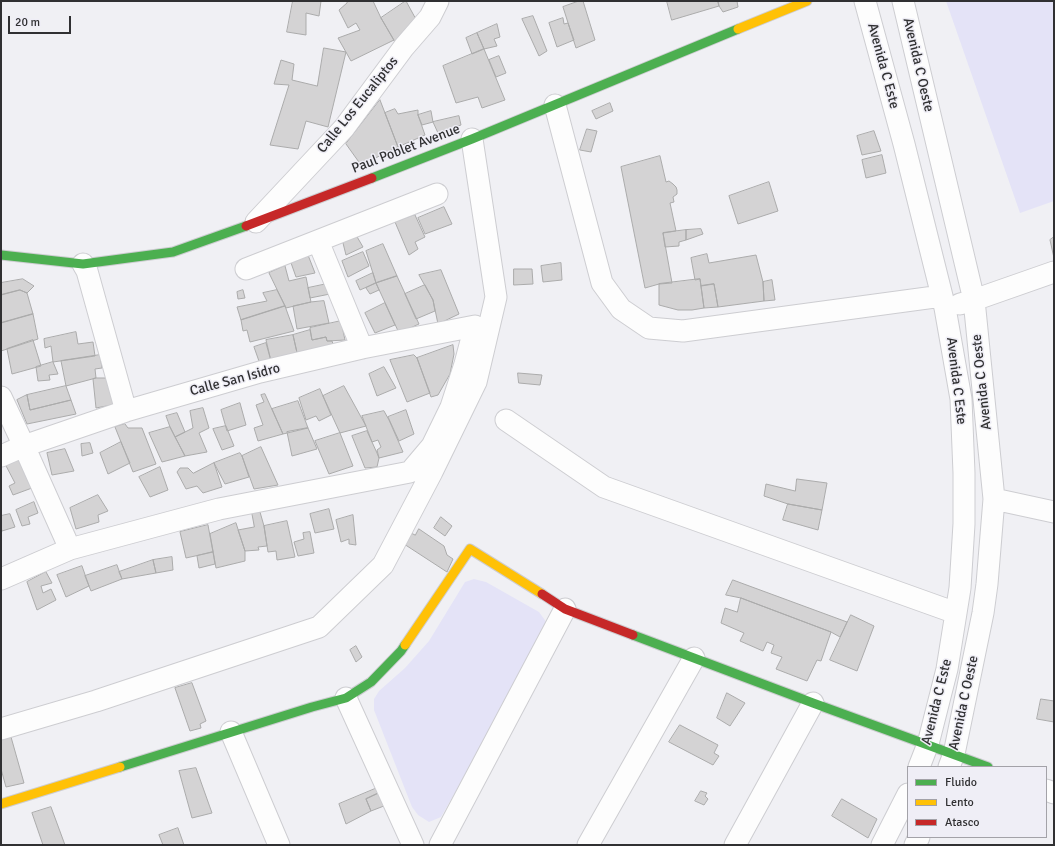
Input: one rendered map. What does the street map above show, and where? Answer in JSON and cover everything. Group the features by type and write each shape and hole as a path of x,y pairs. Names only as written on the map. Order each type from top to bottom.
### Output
{"street":[{"name":"Calle Los Eucaliptos","path":"256,222 344,128 404,47 430,17 438,1"},
{"name":"Paul Poblet Avenue","path":"1,256 83,264 173,252 256,222 472,139 807,1"},
{"name":"Avenida C Este","path":"865,1 904,144 944,302 961,399 964,473 960,588 947,669 928,744 919,766"},
{"name":"Avenida C Oeste","path":"903,1 974,300 994,499 987,584 952,760"},
{"path":"555,105 602,283 621,309 649,328 683,331 974,300 1054,272"},
{"path":"1,728 96,701 319,627 383,565 432,472 476,382 496,297 472,139"},
{"path":"246,269 437,194"},
{"path":"318,240 362,348"},
{"path":"83,264 87,271 126,411"},
{"name":"Calle San Isidro","path":"1,456 24,446 126,411 260,372 362,348 475,326 465,364 450,406 432,446 410,472 219,509 70,549"},
{"path":"1,397 70,549 1,579"},
{"path":"506,420 604,487 956,613"},
{"path":"994,499 1054,512"},
{"path":"1,804 312,707 346,698 372,682 402,651 470,549 565,609 813,703 928,744 952,760 983,766"},
{"path":"440,845 565,609"},
{"path":"588,845 694,658"},
{"path":"346,698 413,845"},
{"path":"735,845 813,703"},
{"path":"231,732 279,845"},
{"path":"882,845 907,796"}],"shaded area":[{"path":"946,1 1054,1 1054,201 1020,213"},
{"path":"474,579 486,582 539,612 547,623 546,633 441,817 429,822 418,815 412,807 374,710 374,699 379,691 405,668 429,641 465,582"}],"building":[{"path":"293,1 321,1 319,16 306,13 306,35 287,32"},
{"path":"346,1 373,1 394,40 351,61 338,38 360,30 356,23 348,28 339,10 347,3"},
{"path":"406,1 418,23 396,44 381,18"},
{"path":"583,1 595,40 576,48 563,7"},
{"path":"667,1 718,1 719,6 672,20"},
{"path":"718,1 737,1 738,7 723,12"},
{"path":"533,16 547,51 539,56 522,19"},
{"path":"563,18 564,24 568,23 574,40 557,47 549,23"},
{"path":"497,24 500,37 494,39 497,46 484,49 477,33"},
{"path":"477,33 484,49 472,54 466,38"},
{"path":"324,48 346,52 328,127 306,121 298,149 270,145 289,85 274,84 281,60 294,64 292,80 317,86"},
{"path":"484,49 505,100 482,108 478,97 456,103 443,66"},
{"path":"499,56 506,73 496,77 489,60"},
{"path":"380,100 398,147 361,165 346,144"},
{"path":"610,103 613,111 596,119 592,111"},
{"path":"395,109 398,114 418,110 418,115 425,135 398,147 385,113"},
{"path":"431,111 433,122 422,125 418,115"},
{"path":"459,116 461,125 438,133 433,122"},
{"path":"587,129 597,131 591,152 580,150"},
{"path":"874,131 881,151 862,155 857,136"},
{"path":"882,155 886,173 866,178 862,160"},
{"path":"660,156 666,182 669,181 676,187 677,190 677,194 673,197 674,202 670,203 676,231 663,233 672,283 659,284 645,288 621,167"},
{"path":"769,182 778,211 738,224 729,196"},
{"path":"444,207 452,224 425,234 418,218"},
{"path":"415,215 425,237 415,242 418,249 409,255 395,222"},
{"path":"701,229 703,234 686,240 686,230"},
{"path":"686,230 686,240 679,242 679,246 665,247 663,233"},
{"path":"356,235 363,247 346,255 342,239"},
{"path":"1054,237 1054,258 1050,240"},
{"path":"383,244 397,276 376,283 366,251"},
{"path":"363,252 369,266 348,277 342,261"},
{"path":"707,254 709,263 756,255 763,282 764,301 718,307 714,284 701,286 700,279 695,280 691,258"},
{"path":"308,255 315,273 296,277 290,260"},
{"path":"561,263 562,280 543,282 541,266"},
{"path":"285,266 289,281 306,277 311,302 286,308 269,273"},
{"path":"514,269 532,269 533,284 514,285"},
{"path":"441,270 459,314 438,324 433,300 419,275"},
{"path":"373,273 376,283 360,290 356,281"},
{"path":"397,276 419,324 399,333 376,283"},
{"path":"23,279 34,286 27,293 20,290 1,295 1,283"},
{"path":"700,279 704,308 678,310 659,305 659,284"},
{"path":"772,280 775,300 764,301 763,282"},
{"path":"376,283 379,290 370,294 366,288"},
{"path":"327,284 330,294 310,298 308,288"},
{"path":"714,284 718,307 704,308 701,286"},
{"path":"425,285 433,300 435,311 416,319 405,294"},
{"path":"20,290 27,293 33,314 1,323 1,295"},
{"path":"243,290 245,298 238,299 237,292"},
{"path":"277,290 285,306 241,320 237,307 267,301 263,293"},
{"path":"324,301 329,323 297,329 293,306"},
{"path":"385,303 395,325 375,333 365,313"},
{"path":"285,306 294,331 250,342 247,330 243,331 241,320"},
{"path":"33,314 38,339 1,351 1,323"},
{"path":"341,321 345,340 327,341 326,337 312,340 310,328"},
{"path":"310,330 312,340 326,337 327,341 332,341 334,347 298,357 293,335"},
{"path":"76,332 78,344 93,342 95,356 53,362 51,346 45,348 44,339"},
{"path":"293,335 298,357 271,361 266,340"},
{"path":"33,340 41,366 12,374 7,349"},
{"path":"266,343 271,361 260,364 254,347"},
{"path":"453,345 454,354 450,374 438,395 431,397 417,358"},
{"path":"100,355 102,368 95,369 96,378 66,386 61,361"},
{"path":"414,355 417,358 430,393 407,402 390,360"},
{"path":"53,362 58,374 49,375 50,380 38,381 36,367"},
{"path":"384,367 396,388 377,396 369,374"},
{"path":"518,373 542,375 540,385 519,383"},
{"path":"113,378 117,404 96,408 93,379"},
{"path":"66,386 71,400 30,410 27,395"},
{"path":"344,386 366,426 340,433 323,396"},
{"path":"320,389 331,415 319,421 316,416 306,420 299,398"},
{"path":"265,394 283,434 258,441 254,428 263,425 256,405 264,402 261,395"},
{"path":"27,395 30,410 71,400 76,414 27,424 17,400"},
{"path":"298,401 308,428 283,434 272,409"},
{"path":"240,403 246,425 227,431 221,410"},
{"path":"203,408 209,428 199,433 207,452 185,456 175,437 193,428 190,411"},
{"path":"406,410 414,434 399,441 388,417"},
{"path":"384,411 403,452 379,458 377,450 381,447 378,440 372,442 362,416"},
{"path":"177,413 185,432 175,437 166,416"},
{"path":"125,424 128,428 142,428 156,464 133,472 115,427"},
{"path":"226,426 234,446 222,450 213,429"},
{"path":"170,427 185,456 162,462 149,433"},
{"path":"308,428 317,449 292,456 287,432"},
{"path":"367,431 379,458 377,467 365,468 352,436"},
{"path":"340,433 353,466 329,474 315,441"},
{"path":"121,442 130,463 108,474 100,453"},
{"path":"90,443 93,453 82,456 81,444"},
{"path":"261,447 278,485 254,489 242,456"},
{"path":"65,449 74,471 52,475 47,453"},
{"path":"240,453 249,477 225,484 214,463"},
{"path":"18,456 32,488 13,495 9,486 15,483 4,462"},
{"path":"214,463 222,487 203,493 197,486 186,489 177,472 180,468 188,468 193,473"},
{"path":"160,467 168,490 150,497 139,477"},
{"path":"797,479 827,483 822,510 788,504 764,496 766,484 795,491"},
{"path":"98,495 108,511 98,515 99,522 76,529 70,508"},
{"path":"34,502 38,513 28,517 30,524 22,526 16,510"},
{"path":"788,504 822,510 818,530 783,520"},
{"path":"329,509 334,529 315,533 310,514"},
{"path":"252,512 260,512 267,546 258,547 259,550 245,551 238,530 254,527"},
{"path":"10,514 15,527 2,531 1,516"},
{"path":"353,515 356,545 349,544 349,539 341,542 336,520"},
{"path":"441,517 452,526 445,536 434,528"},
{"path":"287,521 295,557 277,560 276,551 268,552 264,526"},
{"path":"236,523 245,551 245,561 216,568 210,534"},
{"path":"208,525 213,552 186,558 180,532"},
{"path":"419,529 444,546 447,555 453,559 447,572 404,544 411,533 415,535"},
{"path":"310,532 314,553 298,556 294,542 304,539 303,533"},
{"path":"213,552 215,564 199,568 197,556"},
{"path":"172,557 173,570 156,573 153,560"},
{"path":"153,560 156,573 122,579 119,572"},
{"path":"117,565 122,579 91,591 85,576"},
{"path":"82,566 89,586 66,597 57,575"},
{"path":"46,572 52,583 41,586 43,593 51,589 56,600 37,610 27,582"},
{"path":"733,580 847,622 840,637 831,632 741,598 726,595"},
{"path":"741,598 831,632 821,661 817,660 807,681 776,669 782,657 771,653 774,645 767,642 763,651 740,641 744,633 721,623 725,608 737,612"},
{"path":"851,615 874,626 857,671 830,660"},
{"path":"356,646 362,657 356,662 350,650"},
{"path":"192,683 206,721 200,724 201,728 190,731 175,688"},
{"path":"727,693 745,703 730,726 717,718"},
{"path":"1041,699 1054,701 1054,722 1037,719"},
{"path":"680,725 718,745 714,753 719,756 713,765 669,742"},
{"path":"11,737 24,783 6,787 1,769 1,740"},
{"path":"196,768 212,813 192,818 179,771"},
{"path":"382,786 383,791 366,799 371,811 346,824 339,804"},
{"path":"383,791 389,804 371,811 366,799"},
{"path":"701,791 707,793 705,796 708,799 704,805 695,801"},
{"path":"842,799 877,819 868,838 832,816"},
{"path":"51,807 65,845 43,845 32,813"},
{"path":"178,828 184,845 163,845 159,835"}],"traffic: fast":[{"path":"372,178 472,139 738,29"},
{"path":"1,255 83,264 173,252 246,226"},
{"path":"633,635 985,766"},
{"path":"120,767 312,707 346,698 371,682 405,645"}],"traffic: slow":[{"path":"738,29 807,1"},
{"path":"405,645 470,549 542,594"},
{"path":"1,804 120,767"}],"traffic: jam":[{"path":"246,226 372,178"},
{"path":"542,594 565,609 633,635"}]}
